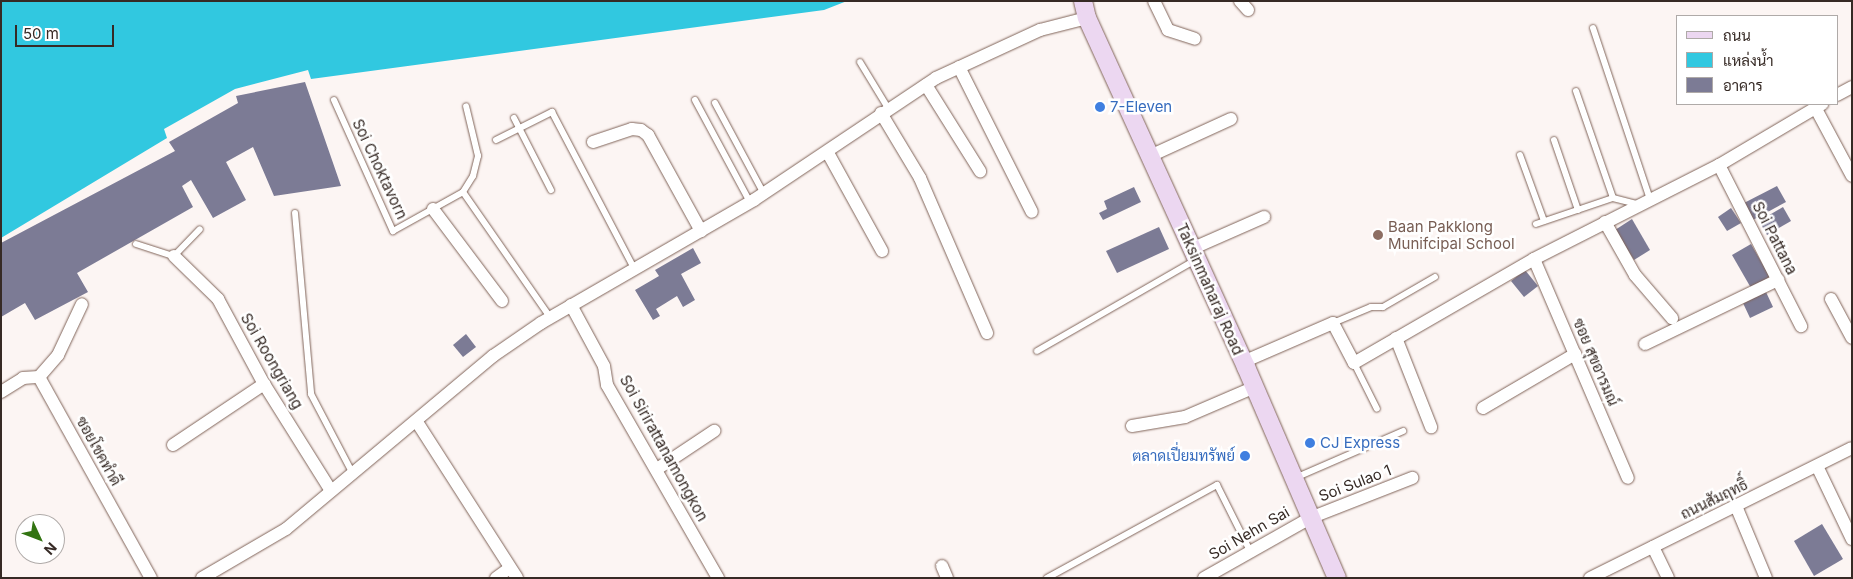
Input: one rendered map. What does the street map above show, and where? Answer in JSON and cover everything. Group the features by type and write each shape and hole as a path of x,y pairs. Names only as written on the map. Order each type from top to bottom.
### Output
{"street":[{"path":"1154,1 1168,30 1195,39"},
{"path":"202,578 286,529 352,472 417,422 493,356 550,317 635,270 764,194 828,153 884,111 926,85 959,67 1085,10"},
{"name":"Taksinmaharaj Road","path":"1085,10 1255,387 1337,578"},
{"path":"959,67 1032,212"},
{"path":"926,85 980,171"},
{"path":"1838,94 1852,87"},
{"path":"1243,362 1333,323 1354,363 1534,259 1637,204 1719,165 1819,106 1852,176"},
{"path":"884,111 920,178 987,334"},
{"path":"1150,156 1231,118"},
{"path":"593,142 632,129 641,130 648,135 701,230"},
{"path":"828,153 882,251"},
{"name":"Soi Pattana","path":"1719,165 1801,326"},
{"path":"433,208 502,300"},
{"path":"1194,254 1264,217"},
{"path":"1604,222 1635,275 1672,318"},
{"name":"Soi Roongriang","path":"174,256 218,299 264,384 331,491"},
{"name":"ซอย สุขอารมณ์","path":"1534,259 1628,478"},
{"path":"1646,344 1778,280"},
{"path":"1831,299 1852,338"},
{"path":"1,392 23,378 39,377 58,355 82,304"},
{"name":"Soi Sirirattanamongkon","path":"571,305 604,366 607,385 718,578"},
{"path":"1396,338 1432,427"},
{"path":"1483,408 1575,354"},
{"name":"ซอยโชคทำดี","path":"39,377 151,578"},
{"path":"173,445 264,384"},
{"path":"1132,426 1185,417 1255,387"},
{"path":"417,422 514,573 496,578"},
{"path":"657,469 714,431"},
{"name":"ถนนสัมฤทธิ์","path":"1590,578 1852,448"},
{"path":"1816,466 1852,539"},
{"name":"Soi Sulao 1","path":"1310,518 1412,478"},
{"path":"1736,506 1766,578"},
{"name":"Soi Nehn Sai","path":"1204,578 1310,518"},
{"path":"1653,547 1668,578"}],"lane":[{"path":"1593,28 1650,199"},
{"path":"860,62 884,111"},
{"path":"1576,91 1613,198"},
{"name":"Soi Choktavorn","path":"334,100 393,231 463,192"},
{"path":"695,100 750,202"},
{"path":"715,103 764,194"},
{"path":"466,106 478,156 473,176 463,192 550,317"},
{"path":"496,140 552,112 635,270"},
{"path":"514,118 550,190"},
{"path":"1554,140 1578,210"},
{"path":"1520,155 1544,221"},
{"path":"1536,224 1613,198 1637,204"},
{"path":"295,213 311,394 352,472"},
{"path":"136,244 174,256 200,228"},
{"path":"1036,351 1194,254"},
{"path":"1333,323 1371,307 1383,307 1435,277"},
{"path":"1354,363 1377,409"},
{"path":"1294,479 1403,431"},
{"path":"1047,578 1217,485 1250,551"}],"water":[{"path":"1,1 847,1 824,10 311,79 308,70 235,89 164,129 167,138 1,238"}],"building":[{"path":"305,82 341,186 274,196 253,147 226,162 246,200 213,218 191,180 182,186 193,207 77,273 88,292 35,320 25,303 1,317 1,243 175,151 169,142 238,103 236,96"},
{"path":"1777,186 1786,202 1753,220 1744,203"},
{"path":"1134,187 1141,202 1103,220 1099,213 1107,209 1104,201"},
{"path":"1783,207 1791,221 1767,235 1759,221"},
{"path":"1731,208 1741,223 1727,231 1718,217"},
{"path":"1632,219 1650,250 1634,260 1615,230"},
{"path":"1159,227 1169,249 1117,273 1106,251"},
{"path":"1751,244 1770,277 1751,288 1732,255"},
{"path":"693,248 701,263 681,274 695,300 683,307 677,296 656,309 660,316 653,320 635,290 659,276 655,270"},
{"path":"1525,270 1538,286 1524,297 1511,281"},
{"path":"1766,292 1773,307 1750,318 1743,303"},
{"path":"466,334 476,347 463,357 453,345"},
{"path":"1822,524 1843,559 1814,576 1794,541"}],"place":[{"name":"7-Eleven","path":"1100,107"},
{"name":"Baan Pakklong Munifcipal School","path":"1378,235"},
{"name":"CJ Express","path":"1310,443"},
{"name":"ตลาดเปี่ยมทรัพย์","path":"1245,456"}]}
